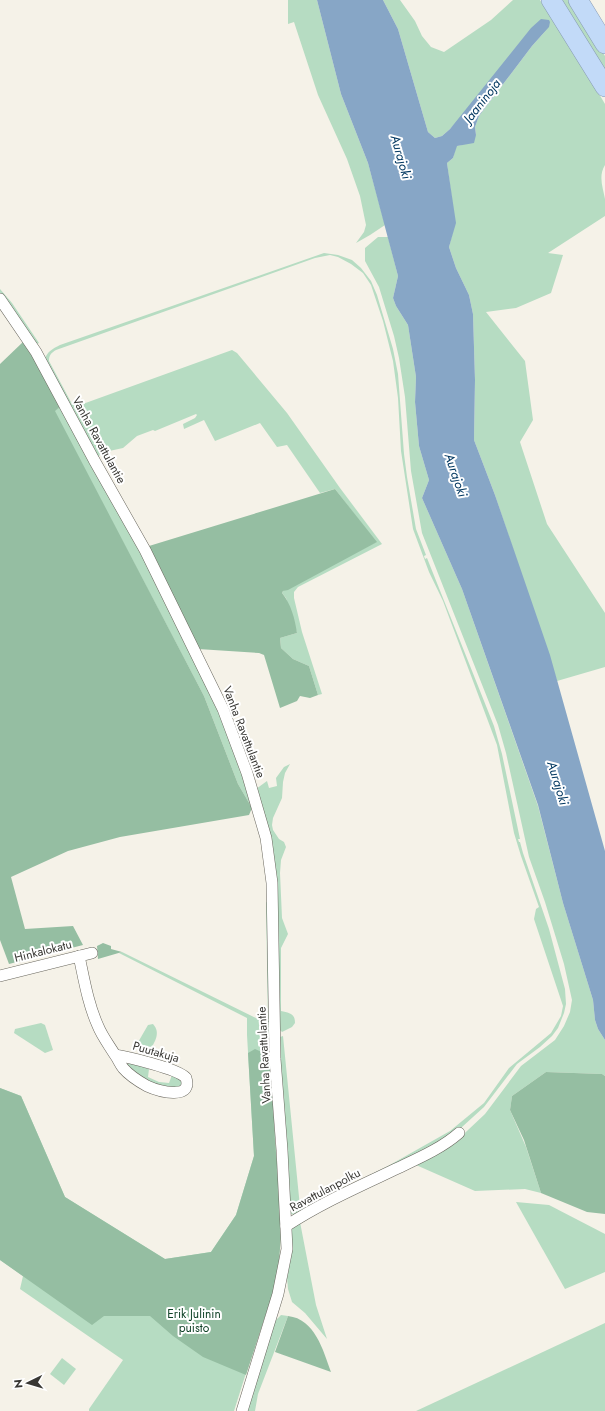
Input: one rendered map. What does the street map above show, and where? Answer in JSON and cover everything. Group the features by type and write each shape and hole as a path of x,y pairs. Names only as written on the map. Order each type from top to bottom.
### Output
{"highway":[{"path":"551,0 605,87"},
{"path":"578,0 605,44"}],"street":[{"name":"Vanha Ravattulantie","path":"0,299 36,352 94,460 145,550 223,709 251,787 266,838 272,883 275,1058 286,1226"},
{"name":"Hinkalokatu","path":"0,976 92,953"},
{"name":"Puutakuja","path":"79,956 92,1012 97,1025 115,1055 127,1072 148,1086 171,1092 182,1091 187,1086 186,1078 178,1072 115,1055"},
{"name":"Ravattulanpolku","path":"242,1411 278,1294 287,1249 286,1226 299,1217 445,1144 459,1133"}],"green space":[{"path":"288,0 317,0 341,94 368,163 385,225 356,243 364,232 366,225 360,196 347,159 318,95 294,22 288,24"},
{"path":"383,0 400,0 415,21 422,36 431,47 444,52 491,20 513,0 540,0 605,104 605,165 601,178 605,199 605,216 548,253 563,255 551,293 516,308 486,312 525,361 533,420 520,442 547,524 605,613 605,667 557,681 495,495 474,440 475,380 473,314 469,295 456,268 449,247 455,223 447,163 453,158 456,146 462,145 476,135 475,127 479,116 532,46 549,27 450,129 442,136 435,138 428,132 398,29"},
{"path":"559,0 570,0 605,56 605,75"},
{"path":"378,237 388,237 398,276 393,298 396,306 408,325 416,377 415,402 419,446 429,480 422,498 462,589 538,806 563,903 593,1000 595,1020 598,1029 605,1040 605,1076 602,1074 546,1072 512,1096 510,1110 526,1147 541,1193 525,1189 475,1191 416,1165 450,1147 485,1114 521,1066 555,1040 564,1026 570,1012 572,1000 564,964 545,902 529,857 506,753 498,725 422,533 411,471 405,397 399,358 379,287 365,261 365,248"},
{"path":"324,253 338,255 352,260 361,268 371,281 377,295 393,349 398,374 404,454 416,529 426,555 424,556 425,559 427,558 494,726 502,754 520,839 518,839 549,929 565,989 566,1004 558,1028 552,1036 517,1064 484,1107 451,1137 295,1216 290,1213 282,1104 280,1037 283,1036 300,1207 304,1208 388,1166 450,1131 484,1103 509,1068 551,1033 561,1016 563,1006 534,919 536,909 539,907 514,833 497,745 443,601 429,572 413,529 401,451 398,398 393,361 383,321 371,285 363,273 351,264 338,257 330,255 315,258 56,350 49,357 49,361 72,404 80,405 232,350 237,353 287,413 382,544 298,587 294,592 302,632 322,694 318,695 309,666 293,659 281,648 280,638 297,633 286,598 282,593 283,591 376,542 335,489 320,493 287,445 277,447 260,423 215,441 204,420 184,429 183,424 195,418 197,415 196,414 155,431 153,430 137,436 123,448 100,453 98,461 44,360 50,351 60,345"},
{"path":"0,289 12,303 39,343 34,345 0,295"},
{"path":"23,342 39,366 60,407 55,411 204,696 238,784 252,808 249,815 120,837 68,851 11,877 25,929 73,926 83,945 9,964 0,940 0,364"},
{"path":"60,407 140,550 189,650 228,733 252,808 238,784 204,696 54,411"},
{"path":"335,489 377,542 288,590 283,591 282,593 292,612 297,633 280,638 281,648 293,659 309,666 318,695 310,698 300,696 297,701 280,708 264,655 259,653 198,649 149,546"},
{"path":"290,764 285,773 282,798 273,818 272,825 273,830 279,839 284,842 286,847 281,860 280,873 282,918 288,934 281,948 281,1011 293,1015 295,1020 292,1027 282,1032 278,1028 276,923 256,789 267,781 269,788 277,786 276,778 284,767"},
{"name":"Erik Julinin puisto","path":"266,902 269,903 271,1033 265,1039 266,1041 271,1042 275,1141 282,1221 252,1354 234,1411 89,1411 123,1360 20,1289 23,1276 0,1260 0,1088 21,1096 65,1197 165,1259 211,1252 236,1215 254,1156 247,1018 119,953 122,952 268,1024"},
{"path":"103,943 111,946 111,949 122,952 98,959 97,946"},
{"path":"41,1023 45,1025 53,1050 45,1053 14,1033 15,1029"},
{"path":"153,1024 157,1034 150,1051 137,1044 148,1025"},
{"name":"Erik Julinin puisto","path":"255,1049 264,1053 271,1060 275,1141 282,1221 278,1277 246,1375 203,1357 173,1336 150,1316 104,1316 92,1325 0,1260 0,1088 21,1096 65,1197 165,1259 211,1252 236,1215 254,1156 248,1053"},
{"path":"128,1062 149,1069 148,1077 159,1082 169,1083 172,1075 182,1081 183,1085 173,1089 150,1083 128,1067"},
{"path":"546,1072 602,1074 605,1076 605,1214 587,1212 541,1193 524,1140 510,1110 512,1096"},
{"path":"516,1202 549,1205 605,1234 605,1272 565,1289"},
{"path":"300,1222 316,1305 327,1339 305,1313 292,1302 288,1289 287,1278 291,1257 290,1234 292,1229"},
{"path":"281,1315 288,1316 258,1394 255,1411 246,1411 274,1322"},
{"path":"288,1316 297,1318 311,1329 321,1345 331,1372 275,1352"},
{"path":"605,1323 605,1411 416,1411"},
{"path":"62,1358 76,1369 64,1385 50,1374"}],"water":[{"path":"317,0 383,0 398,29 428,132 435,138 442,136 450,129 531,28 541,19 549,20 550,22 549,27 532,46 479,116 475,127 476,135 474,143 457,146 453,158 447,163 456,223 449,247 456,268 469,295 473,314 475,380 474,440 495,495 550,655 605,851 605,1040 598,1029 595,1020 593,1000 563,903 538,805 462,589 422,498 429,480 419,446 415,402 416,377 408,325 396,306 393,298 398,276 368,163 341,94"}],"water label":[{"name":"Jaaninoja","path":"482,101"},
{"name":"Aurajoki","path":"401,157"},
{"name":"Aurajoki","path":"456,475"},
{"name":"Aurajoki","path":"558,783"}]}
